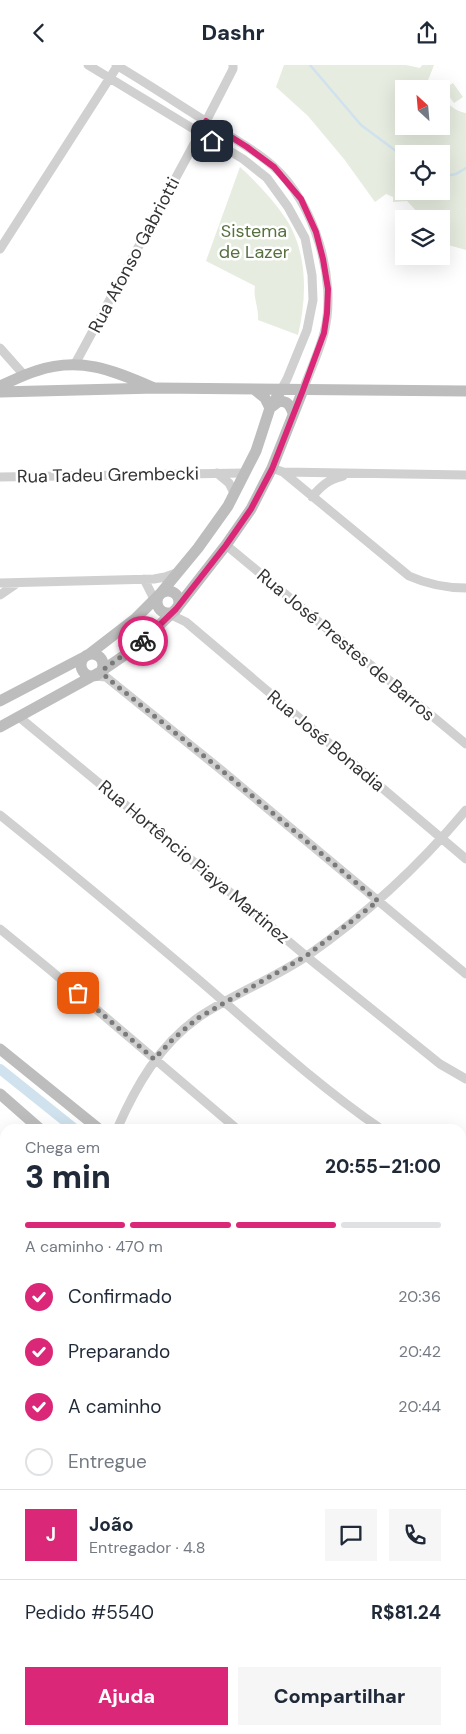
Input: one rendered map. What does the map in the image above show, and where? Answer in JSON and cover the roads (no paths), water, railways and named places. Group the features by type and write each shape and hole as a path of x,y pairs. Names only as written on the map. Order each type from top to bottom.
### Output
{"street":[{"path":"0,727 99,672 138,646 167,602 179,572 228,506 256,451 270,408 287,379 307,330 313,300 312,275 304,238 288,207 267,178 243,159 88,65"},
{"path":"0,249 117,65 247,147 274,167 301,199 316,232 327,279 327,313 324,333 293,413 277,470 226,545 167,602 136,618 86,657 0,701"},
{"name":"Rua Afonso Gabriotti","path":"75,364 200,133 233,69 233,65"},
{"path":"0,348 37,389"},
{"path":"0,387 37,370 75,364 113,371 156,388"},
{"path":"37,370 34,377 37,389"},
{"path":"107,390 116,384 113,371"},
{"path":"0,393 37,389 107,390 156,388 466,391"},
{"path":"256,390 261,393 270,408"},
{"path":"270,408 278,402 285,402 289,404 293,413"},
{"path":"277,470 466,475"},
{"path":"277,470 409,575 424,582 445,587 466,588"},
{"name":"Rua Tadeu Grembecki","path":"217,473 224,478 234,493"},
{"name":"Rua Tadeu Grembecki","path":"0,477 244,473"},
{"path":"312,497 329,480 361,473"},
{"name":"Rua José Prestes de Barros","path":"226,545 466,745"},
{"path":"0,583 160,579 179,572"},
{"path":"144,579 186,622"},
{"name":"Rua José Bonadia","path":"144,579 186,622 466,859"},
{"path":"0,595 17,583"},
{"path":"99,672 99,657 94,655 86,657 81,663 84,673 99,672 220,769 466,974"},
{"name":"Rua Hortêncio Piaya Martinez","path":"19,717 306,956 440,1064 466,1079"},
{"path":"119,1124 131,1097 154,1059 173,1039 198,1018 306,956 378,901 442,839 466,810"},
{"path":"0,815 107,901 345,1103 374,1124"},
{"path":"0,929 231,1124"},
{"path":"0,1049 93,1124"},
{"path":"0,1094 34,1124"}],"waterway":[{"path":"310,65 361,125 395,150"},
{"path":"450,175 466,168"},
{"path":"0,1069 69,1124"}],"park label":[{"name":"Sistema de Lazer","path":"254,242"}]}
